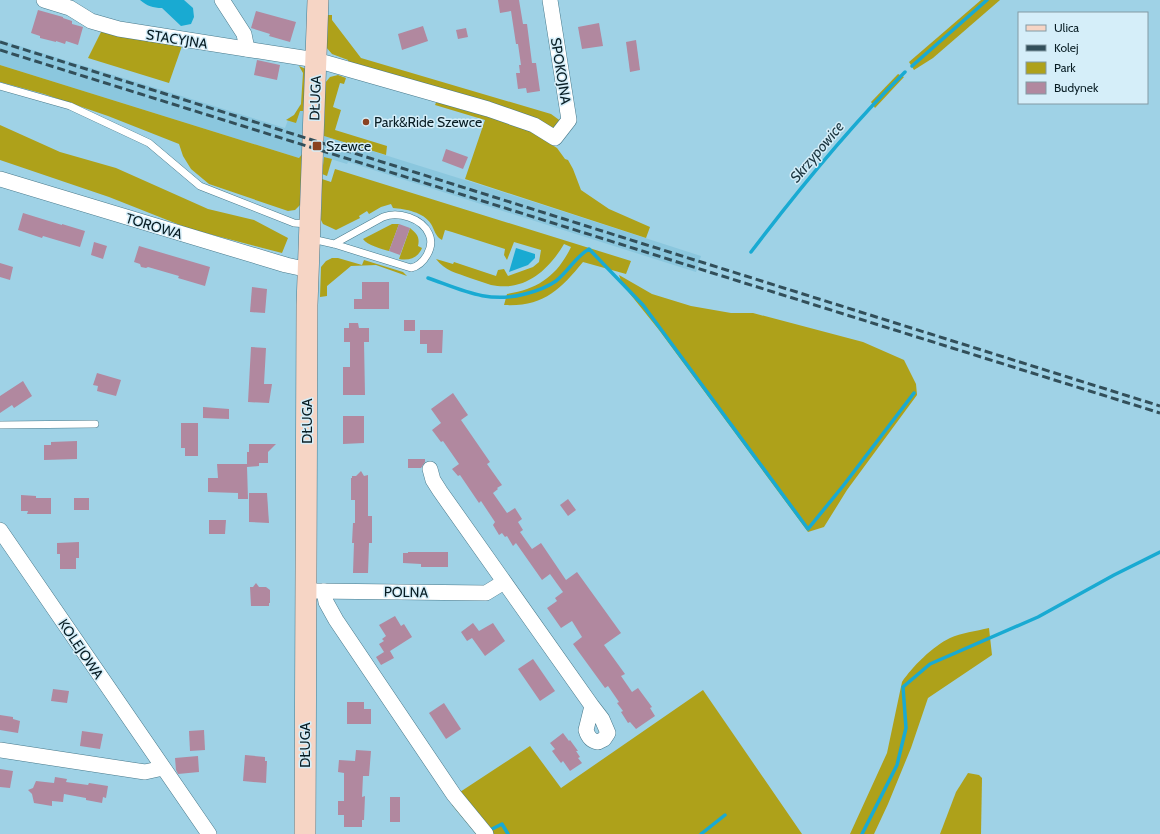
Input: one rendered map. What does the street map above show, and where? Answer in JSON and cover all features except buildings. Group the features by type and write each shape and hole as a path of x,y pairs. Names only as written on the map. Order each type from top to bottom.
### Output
{"street":[{"name":"STACYJNA","path":"44,0 70,8 91,21 119,29 316,60 488,109 534,125 548,132 555,138"},
{"path":"222,0 244,34 247,49"},
{"name":"SPOKOJNA","path":"550,0 569,120 555,138"},
{"name":"DŁUGA","path":"305,834 315,591 307,311 318,4"},
{"name":"TOROWA","path":"0,179 286,265 309,270"},
{"path":"430,469 433,480 440,491 592,706"},
{"name":"KOLEJOWA","path":"0,530 162,768 209,834"},
{"name":"POLNA","path":"315,591 486,593 504,582"},
{"path":"315,591 326,602 340,626 454,795 486,834"},
{"path":"0,750 145,772 162,768"}],"lane":[{"path":"0,86 70,106 149,143 200,186 294,223 334,244 411,268 416,266 425,258 431,240 429,232 417,221 397,214 391,214 334,244"},
{"path":"0,425 95,424"}],"shaded area":[{"path":"0,40 285,128 288,120 286,120 294,115 300,105 304,111 303,153 299,158 0,65"},
{"path":"324,136 701,256 696,272 348,162 347,164 324,157"}],"green space":[{"path":"981,0 1000,0 933,58 914,70 909,62"},
{"path":"327,15 332,15 332,20 361,58 551,114 562,122 555,133 348,63 348,60 332,54 326,47"},
{"path":"102,30 182,46 169,83 88,58"},
{"path":"0,65 299,158 303,153 301,204 295,210 288,211 209,184 191,169 183,156 179,144 108,116 44,94 0,82"},
{"path":"299,66 306,69 304,111 300,111 296,123 286,120 294,115 301,104 303,73"},
{"path":"898,74 904,77 875,108 871,102"},
{"path":"338,75 346,78 344,84 340,83 333,107 341,110 335,130 387,146 386,155 324,136 325,83 330,77"},
{"path":"438,98 532,130 538,136 557,148 565,159 568,160 581,190 609,209 650,227 646,238 465,179 485,120 435,105"},
{"path":"0,125 60,152 116,168 208,209 254,220 288,238 282,253 190,229 109,197 0,160"},
{"path":"324,157 332,159 327,176 322,174"},
{"path":"335,169 631,261 626,274 583,262 566,281 550,295 530,303 504,305 507,294 528,289 545,280 559,266 571,247 564,244 558,254 543,271 524,282 503,286 491,285 452,271 443,266 436,259 453,264 454,262 496,276 498,270 504,269 508,276 533,267 539,262 541,250 514,242 507,260 504,255 505,249 452,232 445,230 442,240 439,238 428,220 424,217 408,210 393,208 391,204 381,207 369,214 367,211 359,216 360,218 336,230 323,224 321,220 322,179 331,182"},
{"path":"392,224 399,224 389,251 371,245 363,239"},
{"path":"410,228 419,240 418,246 422,248 413,258 406,260 399,259"},
{"path":"332,258 338,258 362,265 364,260 403,272 407,276 376,265 351,266 327,286 327,296 320,297 321,267 326,261"},
{"path":"619,275 652,294 691,306 731,313 753,313 863,342 904,360 916,384 917,395 847,490 824,527 808,532 659,330 622,284"},
{"path":"989,628 992,655 928,698 911,748 874,834 850,834 887,753 902,682 923,657 943,642 959,635"},
{"path":"703,690 802,834 476,834 452,805 460,792 530,746 561,788"},
{"path":"968,773 979,775 982,778 981,834 940,834 956,792"}],"water":[{"path":"140,0 184,0 193,8 194,17 191,24 181,26 162,8 150,6"},
{"path":"516,248 535,254 535,258 528,265 509,272"}],"waterway":[{"name":"Skrzypowice","path":"912,66 987,0"},
{"name":"Skrzypowice","path":"751,252 825,159 864,114 905,72"},
{"path":"428,278 475,294 512,297 537,290 556,281 584,252 589,249 643,305 808,529 914,393"},
{"path":"862,834 897,765 906,728 903,687 930,664 1038,617 1114,575 1160,552"},
{"path":"701,834 725,815"},
{"path":"492,829 502,824 508,834"}],"railway":[{"path":"0,42 1160,406"},
{"path":"0,50 1160,413"}],"place":[{"name":"Park&Ride Szewce","path":"366,122"},
{"name":"Szewce","path":"317,146"}]}
